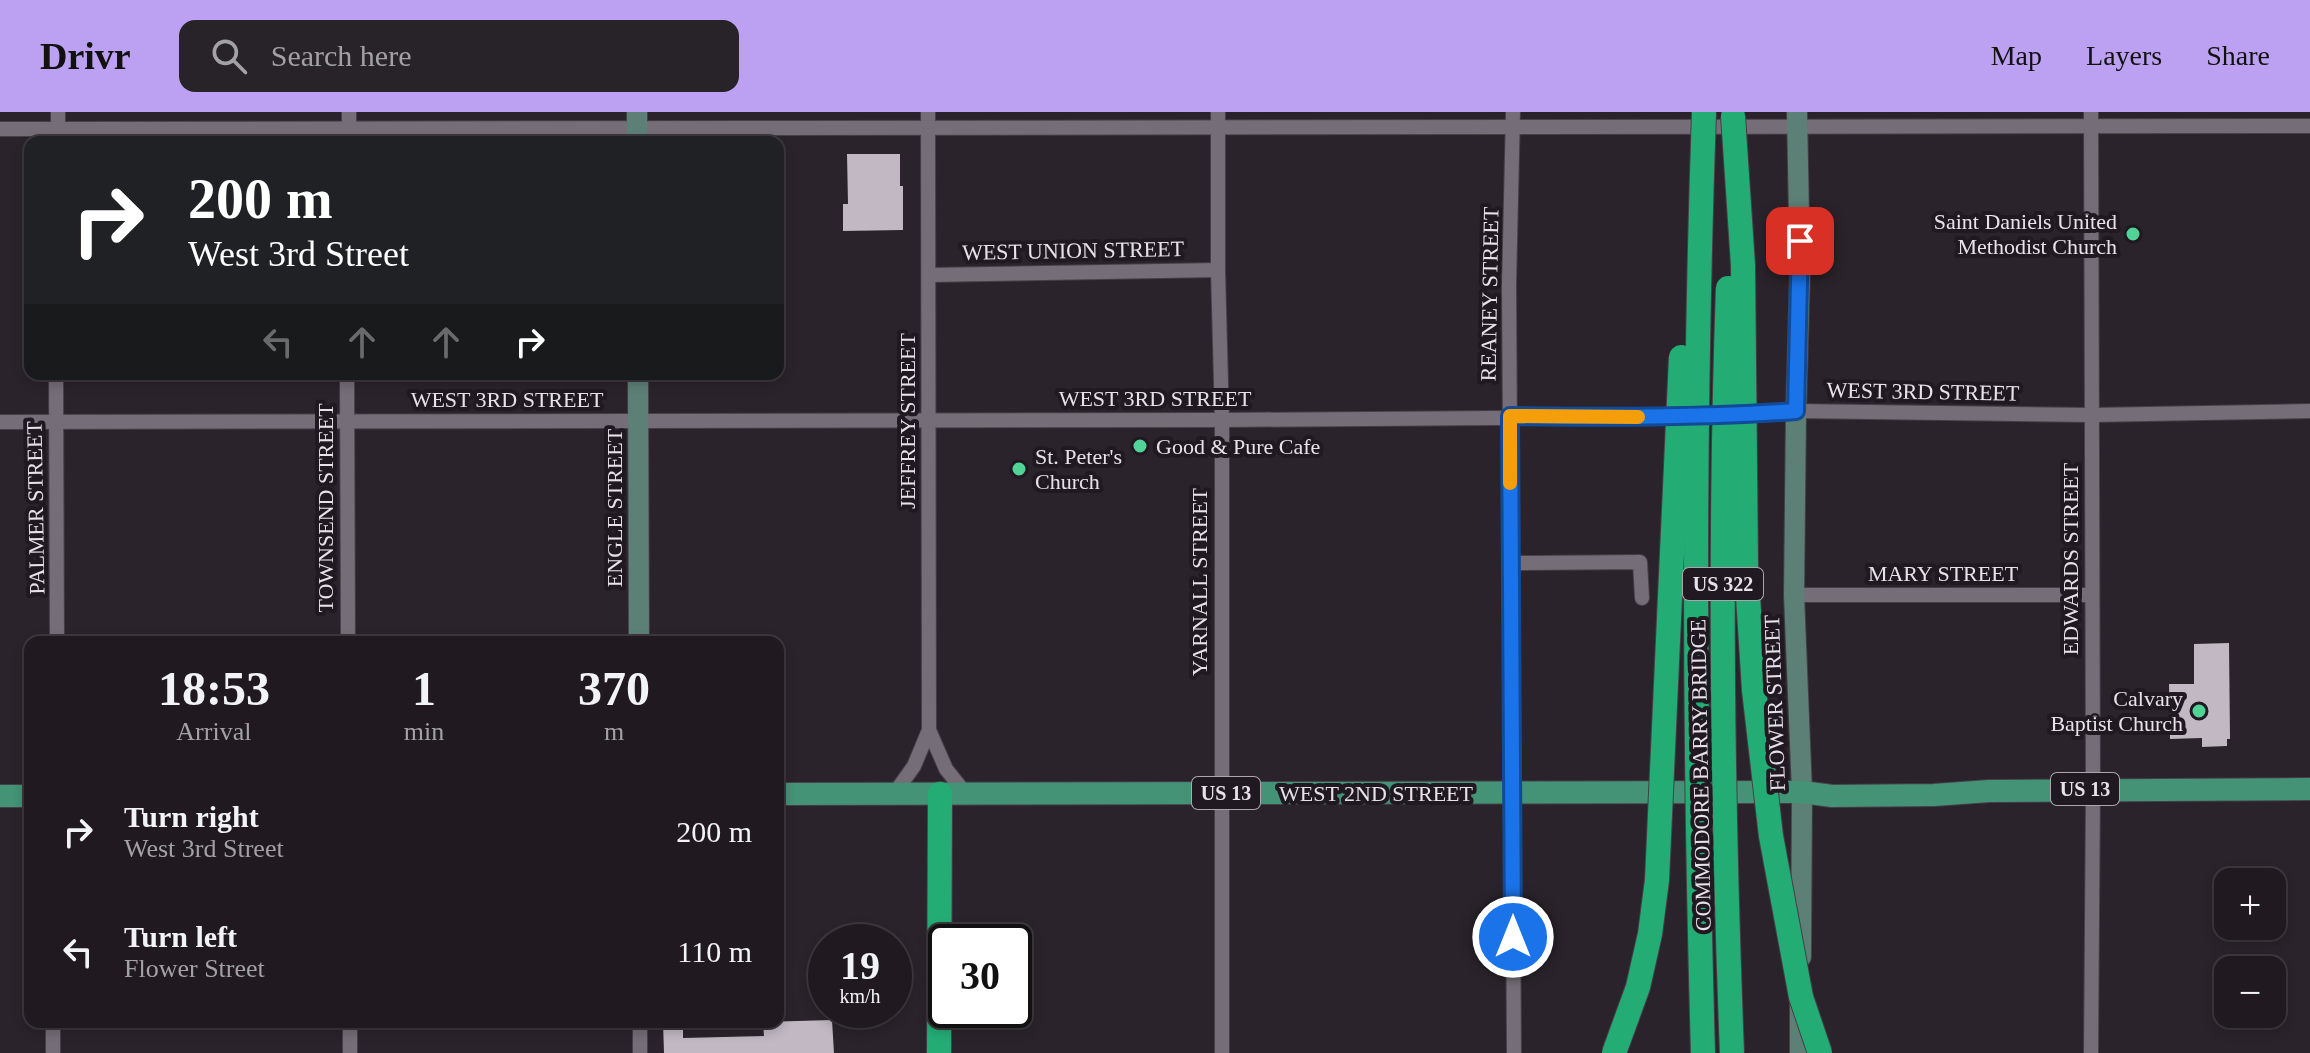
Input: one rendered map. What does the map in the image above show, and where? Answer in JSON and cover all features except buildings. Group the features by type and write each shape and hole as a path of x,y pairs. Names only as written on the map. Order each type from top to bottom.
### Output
{"highway":[{"name":"COMMODORE BARRY BRIDGE","path":"1703,1053 1695,607 1696,383 1704,112"},
{"name":"COMMODORE BARRY BRIDGE","path":"1732,1053 1723,557 1725,367 1734,114"},
{"path":"1734,114 1743,265 1746,565 1754,690 1774,850 1801,997 1820,1053"},
{"path":"1614,1053 1638,987 1650,934 1657,880 1680,362 1700,220"},
{"path":"939,1045 940,794"}],"main road":[{"name":"WEST 2ND STREET","path":"784,794 1802,792 1832,796 2093,789 2310,789"},
{"path":"0,796 24,796"}],"street":[{"path":"58,112 58,136"},
{"path":"349,112 349,135"},
{"name":"JEFFREY STREET","path":"928,112 929,730"},
{"path":"0,129 58,136 349,135 637,127 928,128 1218,120 1513,119 2091,119 2310,126"},
{"name":"REANEY STREET","path":"1513,119 1509,285 1514,1053"},
{"name":"FLOWER STREET","path":"1796,119 1800,270 1794,595 1802,792 1800,1053"},
{"name":"EDWARDS STREET","path":"2091,119 2091,1053"},
{"name":"YARNALL STREET","path":"1218,120 1222,420 1222,1053"},
{"name":"WEST UNION STREET","path":"929,275 1218,270"},
{"name":"PALMER STREET","path":"56,380 57,636"},
{"name":"TOWNSEND STREET","path":"347,380 348,636"},
{"name":"ENGLE STREET","path":"638,380 639,636"},
{"name":"WEST 3RD STREET","path":"0,422 1222,420 1736,416 1796,411 2091,415 2310,411"},
{"path":"1511,563 1640,562 1642,598"},
{"name":"MARY STREET","path":"1794,595 2092,595"},
{"path":"929,730 946,769 966,794"},
{"path":"894,794 914,766 929,730"},
{"path":"53,1028 53,1051"},
{"path":"350,1028 350,1053"},
{"path":"640,1028 640,1053"}],"slow traffic":[{"path":"1510,483 1510,416 1638,417"}],"place":[{"name":"Saint Daniels United Methodist Church","path":"2133,234"},
{"name":"Good & Pure Cafe","path":"1140,446"},
{"name":"St. Peter's Church","path":"1019,469"},
{"name":"Calvary Baptist Church","path":"2199,711"}],"route":[{"path":"1513,937 1510,416 1736,416 1796,411 1800,241"}]}
